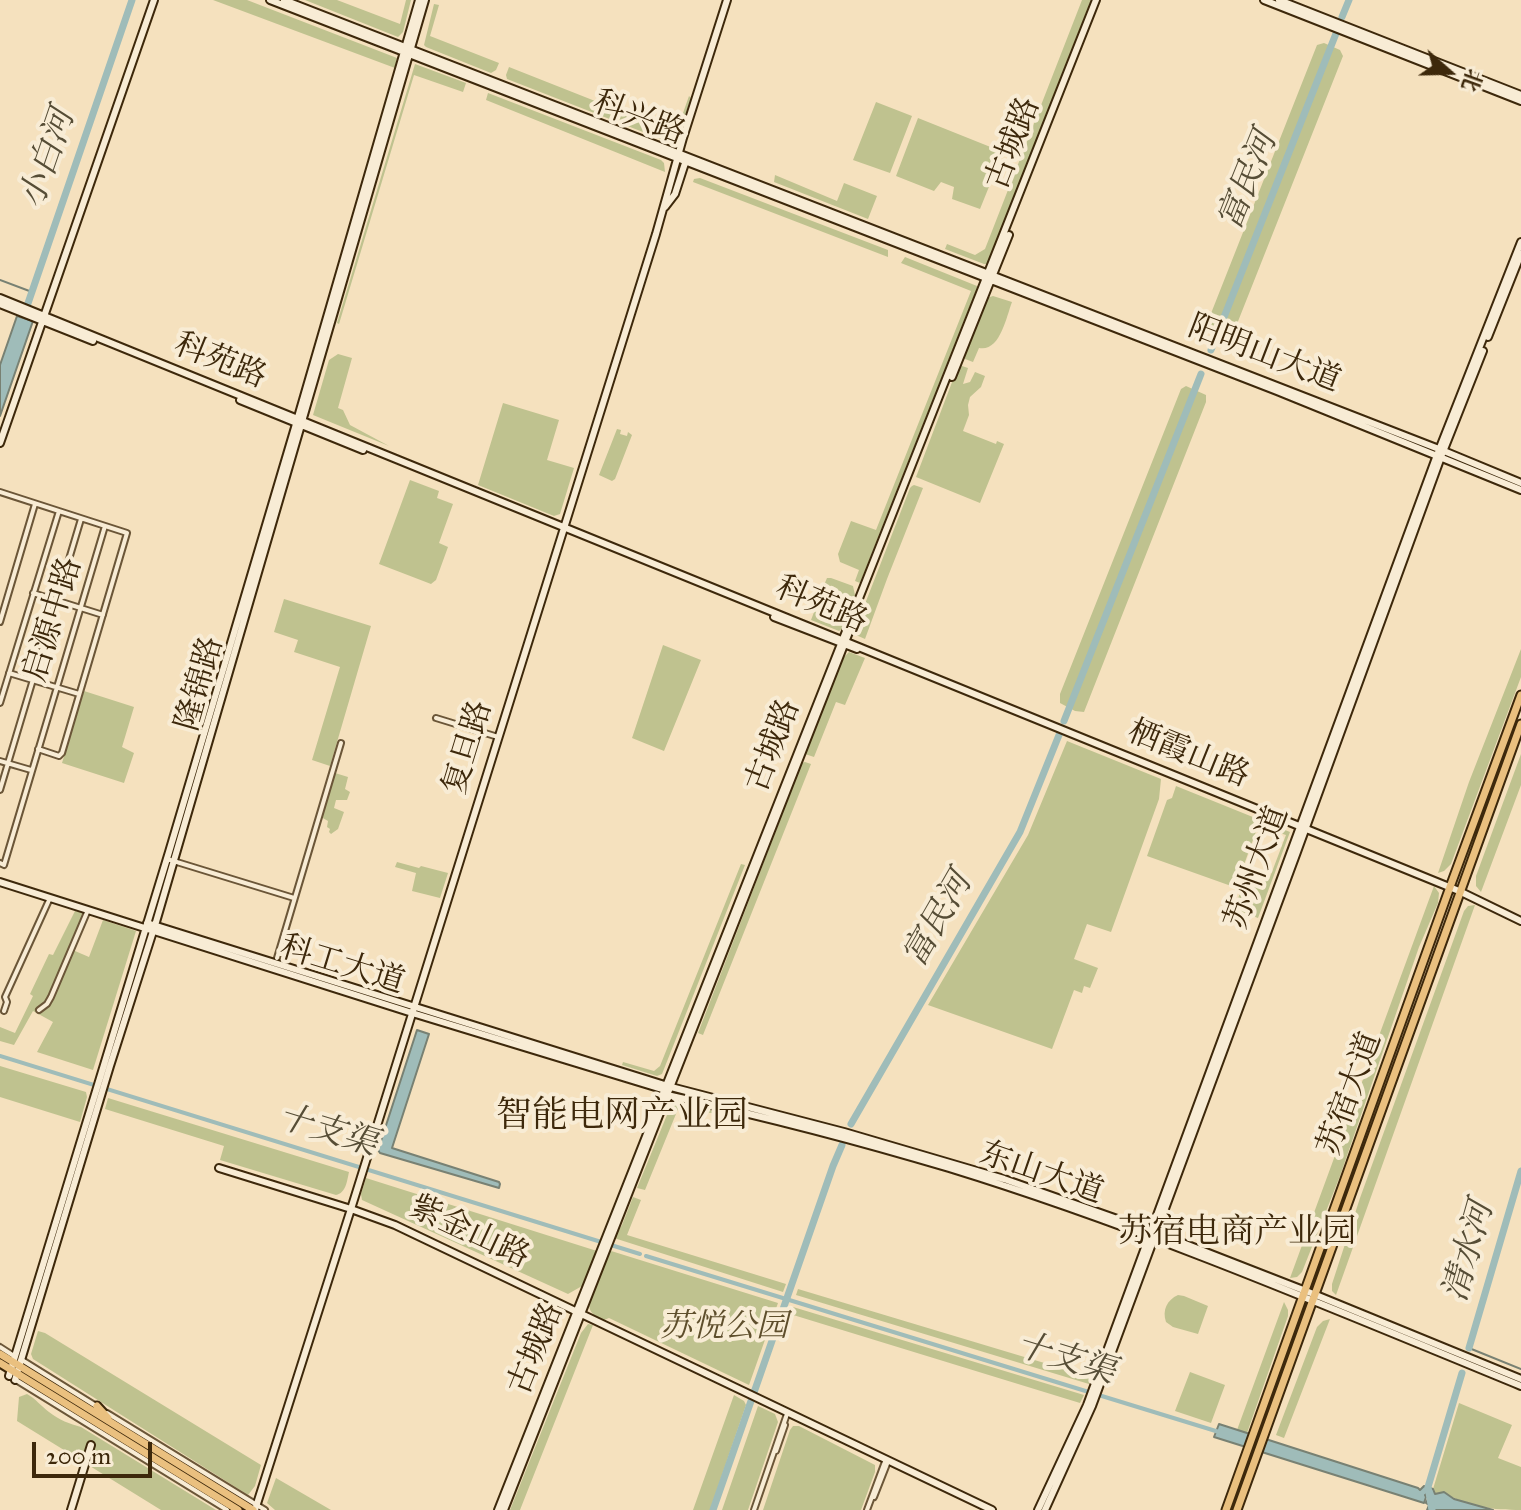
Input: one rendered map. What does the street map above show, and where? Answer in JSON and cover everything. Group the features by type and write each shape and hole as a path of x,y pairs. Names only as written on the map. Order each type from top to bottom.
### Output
{"main road":[{"name":"苏宿大道","path":"1226,1510 1521,695"},
{"name":"苏宿大道","path":"1237,1510 1521,724"},
{"path":"0,1354 15,1368 73,1407 238,1510"},
{"path":"0,1363 15,1368 255,1508"},
{"path":"97,1406 115,1425"},
{"path":"73,1407 84,1422"},
{"path":"131,1452 153,1457"},
{"path":"192,1473 214,1479"}],"street":[{"path":"0,443 40,317 154,0"},
{"name":"科兴路","path":"270,0 990,277"},
{"name":"科兴路","path":"284,0 407,51"},
{"name":"隆锦路","path":"15,1368 150,928 422,0"},
{"name":"复旦路","path":"255,1508 359,1184 727,0"},
{"name":"古城路","path":"501,1510 1098,0"},
{"path":"1264,0 1521,98"},
{"path":"1279,0 1521,98"},
{"path":"663,210 675,194 686,160"},
{"name":"苏州大道","path":"1045,1510 1090,1405 1440,453 1521,242"},
{"name":"苏州大道","path":"1440,453 1521,254"},
{"name":"阳明山大道","path":"990,277 1521,483"},
{"name":"科苑路","path":"0,301 879,656"},
{"name":"阳明山大道","path":"1440,453 1521,490"},
{"path":"0,492 127,533 62,753 59,756 38,749"},
{"path":"0,622 35,504"},
{"path":"0,703 59,511"},
{"path":"0,790 81,519"},
{"name":"启源中路","path":"2,864 105,526"},
{"path":"33,593 103,615"},
{"name":"栖霞山路","path":"879,656 1450,887 1521,921"},
{"path":"9,673 79,694"},
{"path":"436,718 498,737"},
{"path":"277,958 341,743"},
{"path":"0,761 31,770"},
{"path":"170,860 295,898"},
{"name":"科工大道","path":"0,882 667,1089"},
{"path":"4,1011 7,1002 3,997 50,898"},
{"path":"39,1010 51,997 88,910"},
{"name":"东山大道","path":"667,1089 951,1169 1152,1235 1521,1379"},
{"name":"紫金山路","path":"219,1168 395,1225 992,1510"},
{"name":"东山大道","path":"1315,1298 1521,1386"},
{"path":"0,1347 15,1368 84,1422 227,1510"},
{"path":"0,1371 15,1368 97,1406 255,1508 265,1510"},
{"name":"苏州大道","path":"1038,1510 1090,1405"},
{"path":"755,1510 789,1412"},
{"path":"72,1510 92,1446"},
{"path":"868,1510 887,1460"}],"green space":[{"path":"213,0 247,0 397,58 395,68"},
{"path":"305,0 337,0 400,24 406,0 411,0 403,32 398,37"},
{"path":"1082,0 1091,0 987,264 945,249 947,244 975,255 985,249"},
{"path":"434,4 439,5 430,36 499,63 496,70 491,73 424,45"},
{"path":"1324,43 1340,50 1343,56 1233,334 1210,326 1208,321 1317,45"},
{"path":"415,64 466,83 463,92 414,75 339,324 337,323"},
{"path":"509,67 676,133 689,96 691,98 679,133 666,141 507,79"},
{"path":"488,93 661,160 665,172 486,100"},
{"path":"876,102 912,116 890,173 853,160"},
{"path":"918,118 1003,152 980,209 952,199 954,187 941,182 934,191 896,176"},
{"path":"775,175 837,201 844,183 877,196 868,219 774,182"},
{"path":"700,178 888,250 888,257 693,182"},
{"path":"905,257 977,288 860,583 855,581 859,570 840,562 838,554 851,521 876,530 971,291 901,263"},
{"path":"993,296 1012,302 997,339 986,348 979,348 973,362 965,359 964,354 987,298"},
{"path":"338,354 352,358 338,408 343,410 350,425 389,446 313,415 329,360"},
{"path":"962,366 968,368 963,384 970,382 975,372 985,376 981,387 970,397 969,415 963,431 996,444 997,441 1004,444 980,503 916,477 957,369"},
{"path":"1186,386 1206,395 1206,402 1084,712 1075,711 1060,703 1060,694 1181,389"},
{"path":"503,403 559,420 547,460 574,468 560,514 554,516 478,485"},
{"path":"617,429 621,430 620,434 627,436 628,432 632,435 612,481 599,475"},
{"path":"410,480 439,491 437,498 453,504 439,543 448,547 436,580 431,584 379,564"},
{"path":"914,485 923,488 865,639 856,635 856,627 910,488"},
{"path":"827,578 853,586 855,595 839,631 811,620"},
{"path":"284,599 371,626 330,766 312,760 340,667 294,652 298,640 274,632"},
{"path":"663,645 701,660 664,751 632,738"},
{"path":"1521,649 1521,677 1451,864 1438,873 1469,782"},
{"path":"849,652 865,658 845,705 836,702 814,757 805,754 842,659"},
{"path":"84,691 134,707 122,747 134,753 124,783 62,763"},
{"path":"1067,741 1161,779 1159,799 1111,932 1087,924 1074,959 1098,968 1090,988 1084,986 1082,993 1074,990 1052,1049 928,1005 1028,835"},
{"path":"1521,754 1521,785 1481,892 1476,886 1476,876"},
{"path":"802,763 811,764 703,1035 698,1033"},
{"path":"335,773 348,777 345,789 350,792 347,800 336,800 334,808 344,812 338,829 331,834 328,821 321,817"},
{"path":"1176,786 1290,832 1258,918 1234,909 1250,870 1270,877 1286,835 1258,826 1234,887 1147,856 1167,800 1172,798"},
{"path":"397,862 448,873 440,898 412,891 416,873 395,867"},
{"path":"741,864 745,865 662,1074 657,1076 622,1065 623,1062 654,1071 660,1066"},
{"path":"1434,886 1439,893 1438,903 1419,947 1340,1176 1302,1272 1290,1278"},
{"path":"1475,905 1336,1295 1332,1284 1360,1198 1464,911 1468,906"},
{"path":"75,911 83,913 68,948 89,957 103,920 136,931 93,1070 37,1052 53,1022 33,1011 14,1045 0,1041 0,1027 15,1033 49,954 53,955"},
{"path":"0,1066 86,1092 80,1122 0,1097"},
{"path":"108,1098 349,1172 346,1186 336,1195 220,1160 224,1146 105,1109"},
{"path":"678,1104 745,1117 678,1109 645,1190 637,1188 669,1110"},
{"path":"366,1178 597,1251 582,1286 568,1294 362,1200"},
{"path":"633,1197 641,1200 627,1235 786,1284 783,1292 614,1238"},
{"name":"苏悦公园","path":"608,1250 778,1303 749,1385 609,1318 604,1320 592,1313 590,1301"},
{"path":"798,1289 1091,1377 1089,1384 796,1295"},
{"path":"1178,1295 1208,1306 1198,1334 1166,1322 1166,1306"},
{"path":"1284,1302 1288,1316 1247,1433 1237,1430"},
{"path":"793,1307 1084,1395 1080,1403 790,1314"},
{"path":"1330,1319 1284,1438 1276,1435 1317,1327"},
{"path":"588,1324 593,1325 520,1510 510,1510 581,1333"},
{"path":"38,1331 261,1465 255,1486 248,1495 33,1359 31,1354"},
{"path":"1190,1372 1225,1385 1211,1423 1175,1411"},
{"path":"27,1394 57,1417 81,1427 216,1510 161,1510 17,1421 19,1397"},
{"path":"734,1395 746,1405 710,1510 693,1510"},
{"path":"1459,1403 1512,1425 1498,1458 1521,1467 1521,1510 1481,1507 1444,1493 1434,1495 1433,1489"},
{"path":"758,1406 775,1414 778,1422 748,1510 722,1510"},
{"path":"793,1426 799,1426 875,1465 861,1510 763,1510"},
{"path":"276,1478 331,1510 275,1510 267,1503"}],"water":[{"path":"17,316 33,321 0,416 0,365"},
{"path":"417,1030 429,1034 392,1148 499,1182 499,1188 378,1150"},
{"path":"1219,1424 1420,1490 1424,1486 1433,1489 1435,1494 1444,1492 1454,1499 1493,1510 1427,1510 1428,1493 1424,1503 1214,1437"}],"waterway":[{"name":"小白河","path":"25,312 132,0"},
{"name":"富民河","path":"1342,17 1349,0"},
{"name":"富民河","path":"1211,350 1337,31"},
{"path":"0,280 32,292"},
{"name":"富民河","path":"1064,721 1201,374"},
{"name":"富民河","path":"851,1124 1020,832 1059,735"},
{"name":"十支渠","path":"0,1056 640,1254"},
{"name":"富民河","path":"713,1510 842,1145"},
{"name":"清水河","path":"1469,1348 1521,1171"},
{"name":"十支渠","path":"646,1256 1219,1432"},
{"path":"1469,1348 1521,1369"},
{"name":"清水河","path":"1432,1510 1428,1487 1462,1373"}],"district":[{"name":"智能电网产业园","path":"622,1117"},
{"name":"苏宿电商产业园","path":"1237,1234"}]}
